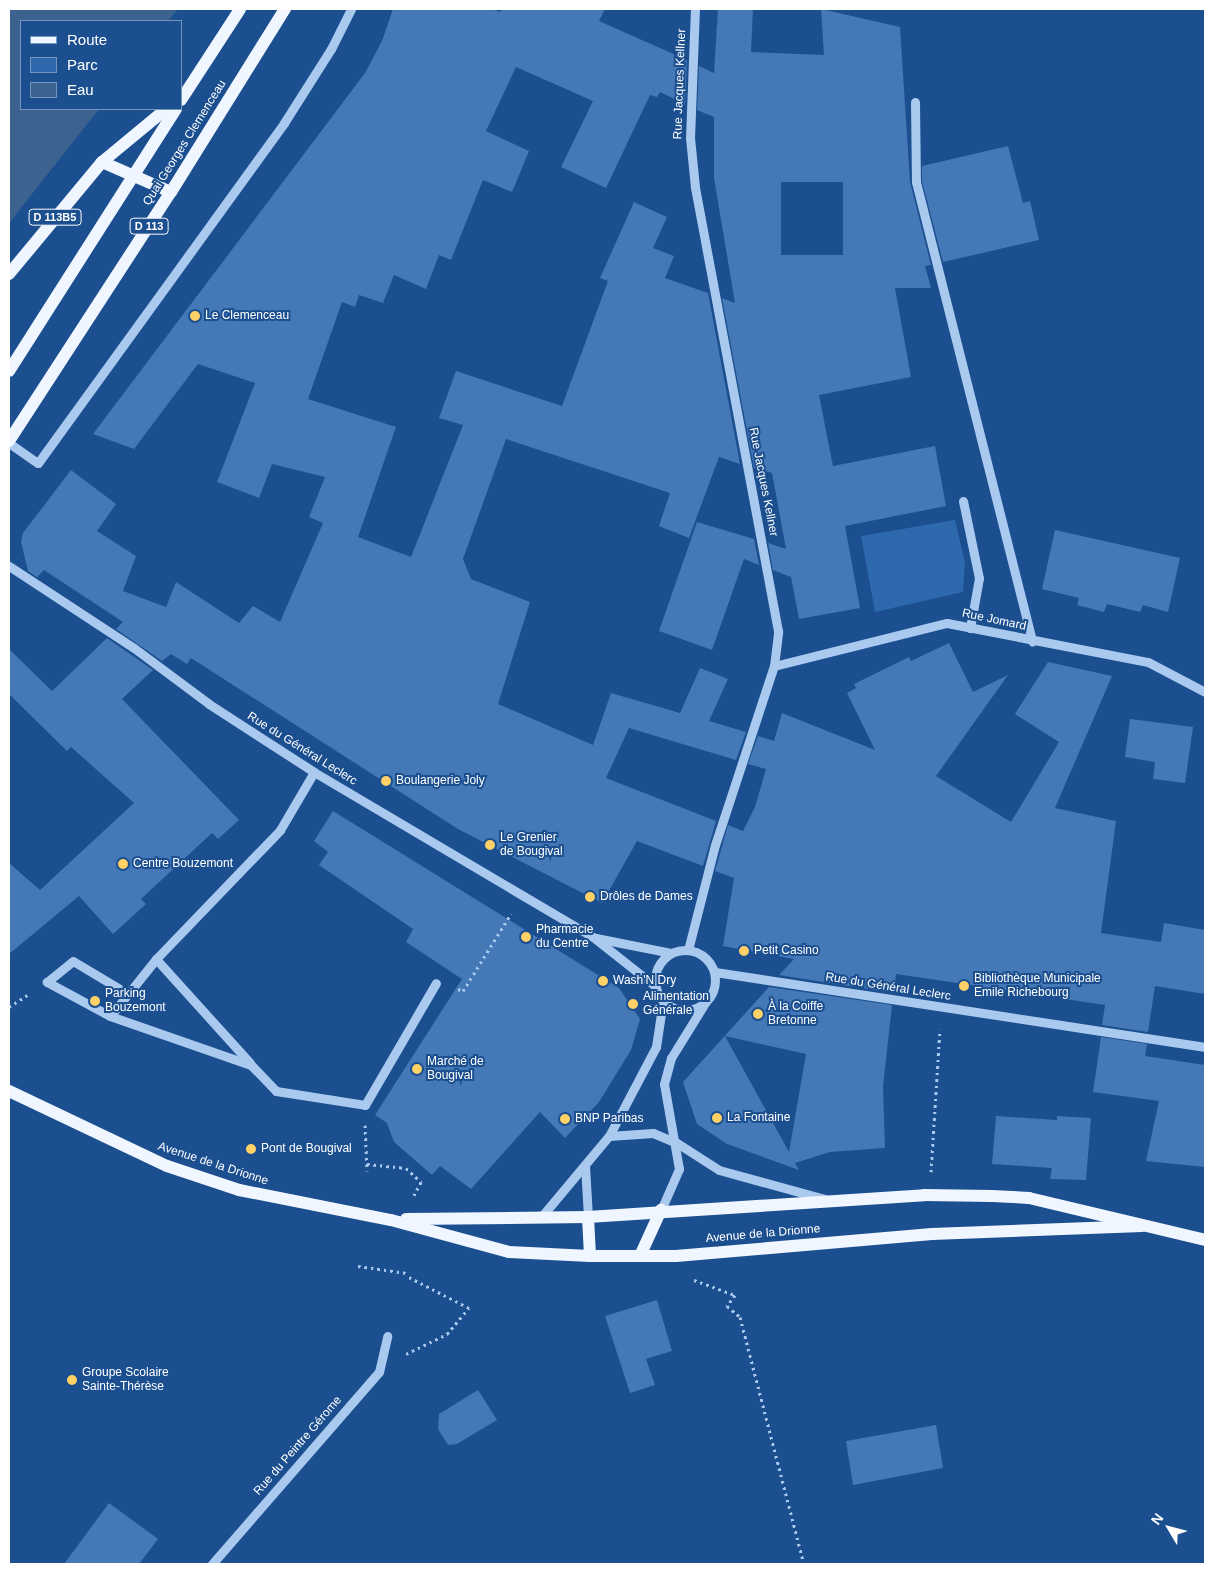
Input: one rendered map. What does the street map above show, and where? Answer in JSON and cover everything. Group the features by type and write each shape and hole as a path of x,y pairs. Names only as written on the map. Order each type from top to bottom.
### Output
{"main road":[{"name":"Quai Georges Clemenceau","path":"183,96 240,9"},
{"name":"Quai Georges Clemenceau","path":"9,442 171,192 285,9"},
{"name":"D 113B5","path":"9,274 102,162 165,110"},
{"path":"9,370 175,110"},
{"path":"102,162 171,192"},
{"name":"Avenue de la Drionne","path":"9,1091 167,1166 239,1190 391,1220 509,1252 590,1256 676,1256 932,1234 1142,1226"},
{"name":"Avenue de la Drionne","path":"391,1220 542,1216 588,1217 661,1210 924,1195 1029,1198 1205,1240"},
{"path":"640,1256 661,1210"},
{"path":"588,1217 590,1256"}],"street":[{"path":"9,442 38,463 284,123 331,49 351,9"},
{"name":"Rue Jacques Kellner","path":"688,950 715,845 774,666 778,631 695,187 690,138 695,9"},
{"path":"915,102 916,182 1032,642"},
{"path":"963,501 979,578 970,628"},
{"name":"Rue du Général Leclerc","path":"9,566 134,648 209,704 314,772 593,937 655,986"},
{"name":"Rue Jomard","path":"774,666 930,625 947,623 1032,642 1148,662 1205,692"},
{"path":"110,1016 156,959 280,830 314,772"},
{"name":"Rue du Général Leclerc","path":"593,937 671,953"},
{"path":"661,1210 679,1169 677,1143 664,1084 671,1058 714,989 715,972 705,956 688,950 671,953 658,967 655,986 663,1000 678,1010 688,1010 705,1003"},
{"path":"156,959 276,1091 364,1105 436,983"},
{"path":"128,994 73,961 46,982 110,1016 252,1065"},
{"name":"Rue du Général Leclerc","path":"715,972 1205,1047"},
{"path":"542,1216 609,1136 656,1047 663,1000"},
{"path":"609,1136 653,1133 677,1143 719,1170 829,1201"},
{"path":"585,1166 588,1217"},
{"name":"Rue du Peintre Gérome","path":"212,1564 379,1372 388,1336"}],"path":[{"path":"436,983 463,991 522,896"},
{"path":"932,1167 941,1008"},
{"path":"364,1105 367,1171"},
{"path":"367,1164 406,1168 421,1182 420,1188"},
{"path":"676,1256 679,1275 735,1295 727,1306 740,1317 804,1564"},
{"path":"358,1266 407,1273"},
{"path":"379,1372 404,1354 447,1334 469,1308 409,1277"}],"green space":[{"path":"955,520 965,563 963,592 875,612 861,536"}],"water":[{"path":"9,9 178,9 169,20 20,20 20,110 98,110 9,223"}],"building":[{"path":"393,9 491,9 500,12 502,9 605,9 599,21 687,60 685,104 660,92 657,97 650,95 606,188 561,167 593,101 516,67 486,131 529,151 512,192 483,180 451,260 439,255 426,289 394,275 383,303 359,295 355,307 342,302 308,399 396,427 358,537 411,557 463,425 439,418 456,371 562,406 608,281 600,278 634,202 667,217 653,248 674,256 665,278 708,293 740,464 719,457 689,538 659,526 670,493 506,439 463,559 471,579 530,602 498,704 593,745 611,693 680,713 700,668 728,679 709,721 746,732 736,760 629,728 606,778 716,821 703,866 637,841 602,903 458,829 191,658 187,664 171,654 162,661 116,629 123,622 44,570 37,577 28,571 21,542 23,533 71,470 116,504 97,531 136,556 123,591 166,607 176,582 239,623 253,606 280,622 323,523 309,517 325,477 272,464 259,498 217,482 255,383 198,364 134,449 93,434 365,73 382,41"},
{"path":"718,9 753,9 751,52 824,55 821,9 900,27 910,182 931,265 925,266 931,288 895,288 911,377 819,395 833,466 935,446 946,506 845,526 860,608 799,619 791,577 773,570 768,543 786,549 772,473 754,468 722,298 735,303 714,178 714,117 697,110 699,66 714,73","holes":["781,182 843,182 843,255 781,255"]},
{"path":"1008,146 1023,203 1030,201 1039,240 943,262 922,181 922,166"},
{"path":"697,522 754,539 759,565 744,559 712,650 659,631"},
{"path":"1055,530 1180,558 1168,612 1143,605 1140,612 1107,604 1104,612 1077,605 1079,598 1042,589"},
{"path":"107,638 153,670 122,699 239,820 218,839 212,833 141,899 146,904 113,934 79,896 9,954 9,863 40,890 134,803 71,747 67,751 9,694 9,649 52,691"},
{"path":"949,643 973,692 1008,675 936,776 1011,822 1059,742 1015,714 1048,662 1112,676 1055,808 1116,821 1101,933 1161,942 1164,923 1205,930 1205,994 1155,986 1148,1032 1102,1025 1105,1005 896,974 894,993 779,975 794,959 723,946 734,878 715,871 728,825 743,831 755,807 766,769 748,764 758,736 774,741 782,713 875,750 847,693 856,688 854,684 909,657 911,661"},
{"path":"1130,719 1193,727 1185,783 1153,779 1155,762 1125,757"},
{"path":"333,811 619,988 640,1019 631,1050 599,1102 565,1138 540,1112 471,1189 440,1166 432,1175 394,1142 387,1123 375,1115 462,979 406,942 413,929 319,865 328,852 314,841"},
{"path":"769,987 892,1005 883,1087 885,1148 830,1152 795,1163 799,1170 727,1144 697,1124 683,1082","holes":["725,1036 806,1054 789,1152"]},
{"path":"1101,1037 1147,1044 1145,1056 1205,1065 1205,1167 1146,1161 1159,1101 1093,1092"},
{"path":"996,1116 1057,1120 1057,1116 1091,1118 1086,1180 1050,1179 1052,1168 992,1164"},
{"path":"657,1300 672,1351 646,1359 655,1385 630,1393 605,1316"},
{"path":"478,1390 497,1420 457,1444 448,1445 438,1429 439,1414"},
{"path":"936,1425 943,1468 853,1485 846,1441"},
{"path":"109,1503 158,1539 139,1564 64,1564"}],"place":[{"name":"Le Clemenceau","path":"195,316"},
{"name":"Boulangerie Joly","path":"386,781"},
{"name":"Le Grenier de Bougival","path":"490,845"},
{"name":"Centre Bouzemont","path":"123,864"},
{"name":"Drôles de Dames","path":"590,897"},
{"name":"Pharmacie du Centre","path":"526,937"},
{"name":"Petit Casino","path":"744,951"},
{"name":"Wash'N Dry","path":"603,981"},
{"name":"Bibliothèque Municipale Emile Richebourg","path":"964,986"},
{"name":"Parking Bouzemont","path":"95,1001"},
{"name":"Alimentation Générale","path":"633,1004"},
{"name":"À la Coiffe Bretonne","path":"758,1014"},
{"name":"Marché de Bougival","path":"417,1069"},
{"name":"La Fontaine","path":"717,1118"},
{"name":"BNP Paribas","path":"565,1119"},
{"name":"Pont de Bougival","path":"251,1149"},
{"name":"Groupe Scolaire Sainte-Thérèse","path":"72,1380"}]}
